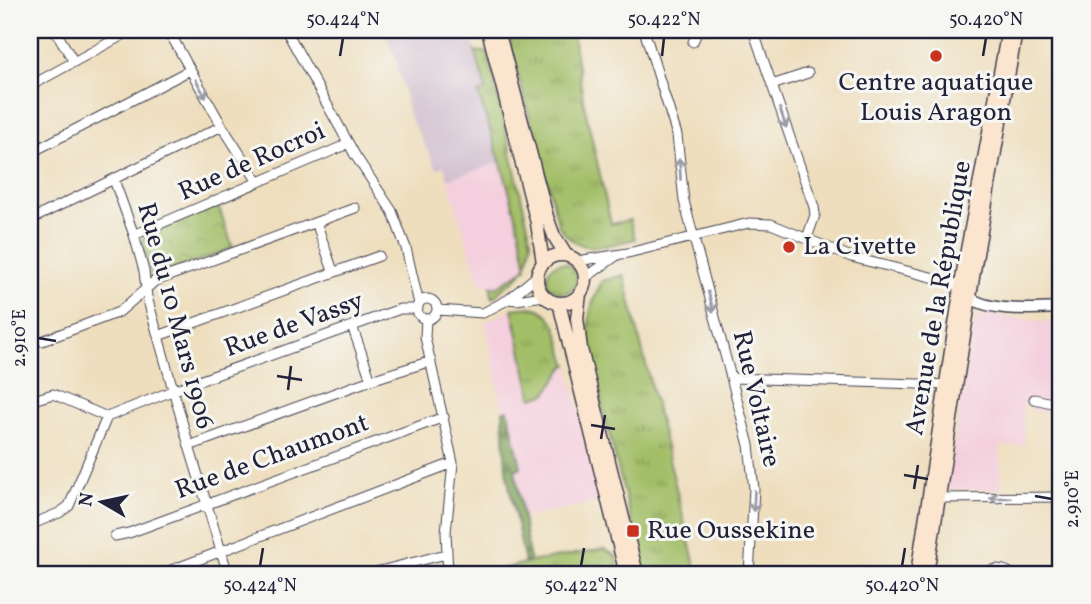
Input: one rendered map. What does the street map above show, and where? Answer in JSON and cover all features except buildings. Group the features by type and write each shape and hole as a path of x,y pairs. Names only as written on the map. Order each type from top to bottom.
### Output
{"main road":[{"path":"488,30 534,210 540,269 538,286 544,296 559,303 571,301 580,294"},
{"path":"498,30 547,217 554,236 583,268 585,278 577,318 581,349 637,574"},
{"name":"Avenue de la République","path":"966,293 964,266 1008,30"},
{"name":"Avenue de la République","path":"927,574 934,498 966,293 1016,30"},
{"path":"540,269 554,256 572,258"},
{"path":"559,303 626,574"},
{"name":"Avenue de la République","path":"917,574 934,498"}],"street":[{"path":"55,30 74,62"},
{"path":"30,86 132,30"},
{"path":"168,30 257,182"},
{"path":"286,30 348,142 400,228 414,279 418,314 426,319 434,317 437,310 435,304 414,279"},
{"name":"Rue Voltaire","path":"644,30 677,135 684,201 746,429 754,475 749,574"},
{"path":"693,42 698,30"},
{"path":"753,30 814,207 815,215 807,238"},
{"path":"30,153 190,70"},
{"path":"772,85 808,73"},
{"path":"30,220 222,126"},
{"name":"Rue de Rocroi","path":"134,235 348,142"},
{"name":"Rue du 10 Mars 1906","path":"114,180 134,235 147,298 188,446 228,574"},
{"path":"42,341 119,312 155,281 355,208"},
{"path":"316,222 333,271"},
{"path":"572,258 617,255 762,222 851,257 951,282 976,302 1026,310 1061,308"},
{"path":"585,278 617,255"},
{"path":"158,335 379,256"},
{"path":"437,310 482,313 509,299 540,269"},
{"path":"509,299 544,296"},
{"path":"419,306 430,300"},
{"name":"Rue de Vassy","path":"107,417 352,326 400,309 419,306"},
{"path":"426,319 425,337 453,463 446,554 448,574"},
{"path":"352,326 371,380"},
{"path":"188,446 431,361"},
{"path":"732,378 951,385"},
{"path":"30,401 53,394 107,417 69,506 30,525"},
{"path":"1034,399 1061,405"},
{"name":"Rue de Chaumont","path":"115,536 444,417"},
{"path":"162,574 453,463"},
{"path":"934,498 1061,497"},
{"path":"369,574 446,554"},
{"path":"986,574 989,570 1006,569 1012,574"}],"shaded area":[{"path":"384,30 470,30 486,90 478,93 501,162 448,179 444,166 437,169 408,113 396,67 398,65"},
{"path":"501,162 521,234 527,268 498,286 480,285 448,179"},
{"path":"512,309 532,398 546,394 568,365 600,502 514,519 506,470 503,411 485,322"},
{"path":"985,313 1044,322 1061,319 1061,410 1033,411 1033,402 1023,403 1024,446 1000,446 1001,489 947,489 974,321"}],"green space":[{"path":"506,30 572,30 584,104 611,224 630,220 635,239 603,246 584,246 567,236 559,226"},
{"path":"475,51 488,53 531,239 526,264 512,202 478,93 486,90"},
{"path":"218,205 233,248 154,277 142,241 145,235"},
{"path":"562,263 573,267 577,278 573,289 562,293 551,289 547,278 551,267"},
{"path":"523,270 492,298 491,286 498,286"},
{"path":"624,275 697,574 645,574 599,394 589,335 591,310 602,281"},
{"path":"531,307 541,310 553,321 568,365 546,394 532,398 512,309"},
{"path":"508,410 521,467 515,470 530,562 525,563 506,470 503,411"},
{"path":"604,549 616,556 620,574 483,574 525,563"}],"place":[{"name":"Centre aquatique Louis Aragon","path":"936,56"},
{"name":"La Civette","path":"789,247"},
{"name":"Rue Oussekine","path":"633,531"}]}
